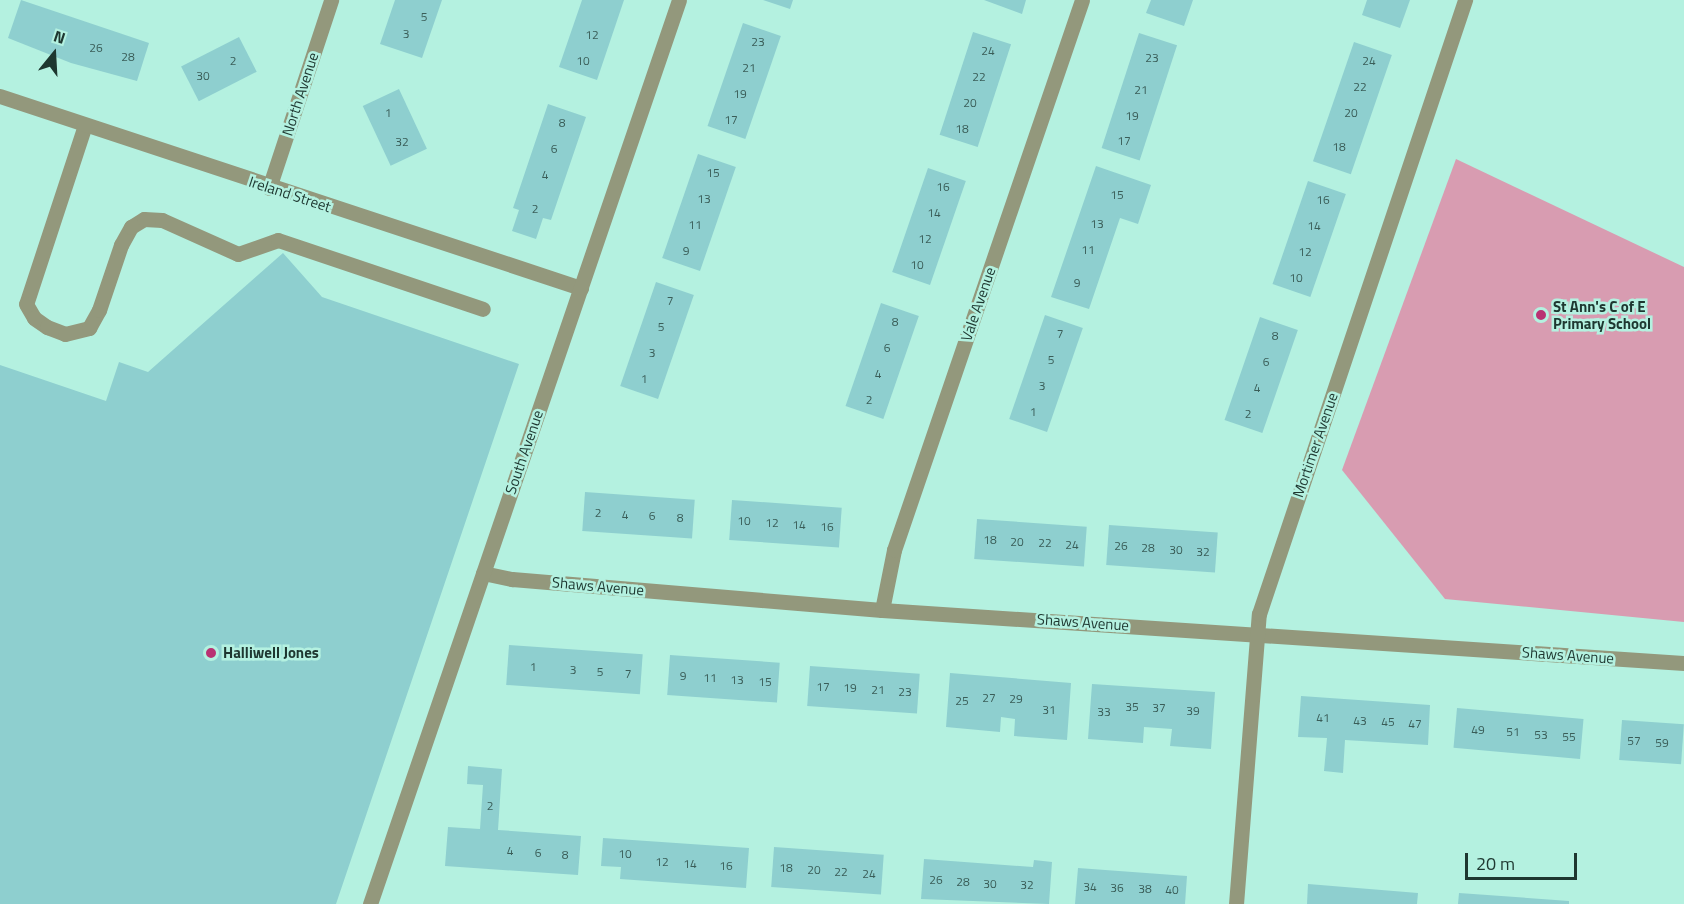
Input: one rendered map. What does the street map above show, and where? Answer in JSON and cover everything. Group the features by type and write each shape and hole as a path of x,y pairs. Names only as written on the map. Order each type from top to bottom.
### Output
{"street":[{"name":"North Avenue","path":"269,188 331,0"},
{"name":"South Avenue","path":"370,904 679,0"},
{"name":"Vale Avenue","path":"882,610 894,550 1082,0"},
{"name":"Mortimer Avenue","path":"1236,904 1255,634 1269,579 1466,0"},
{"name":"Ireland Street","path":"0,96 269,188 581,288"},
{"path":"85,125 26,304 34,318 47,327 65,334 89,328 121,245 131,227 144,219 162,220 238,254 278,240 483,309"},
{"name":"Shaws Avenue","path":"483,573 512,579 882,610 1684,663"}],"shaded area":[{"name":"St Ann's C of E Primary School","path":"1456,159 1684,267 1684,622 1445,599 1342,470"}],"building":[{"path":"21,0 149,43 137,81 71,63 8,38"},
{"path":"395,0 442,0 422,58 380,44"},
{"path":"582,0 624,0 597,80 559,67"},
{"path":"763,0 793,0 790,9"},
{"path":"984,0 1026,0 1022,14"},
{"path":"1151,0 1193,0 1184,26 1146,13"},
{"path":"1367,0 1410,0 1400,28 1362,15"},
{"path":"743,23 781,36 745,139 708,126"},
{"path":"973,32 1011,44 978,147 940,135"},
{"path":"1139,33 1177,45 1140,160 1102,148"},
{"path":"239,37 257,72 199,101 181,67"},
{"path":"1354,42 1392,55 1351,174 1313,161"},
{"path":"399,89 427,149 391,166 363,106"},
{"path":"548,104 586,117 551,220 543,218 536,239 512,231 519,210 513,208"},
{"path":"698,154 736,167 700,271 662,258"},
{"path":"1096,166 1151,185 1138,224 1120,218 1089,309 1051,297"},
{"path":"928,168 966,181 930,285 892,272"},
{"path":"1308,181 1346,194 1310,297 1273,284"},
{"name":"Halliwell Jones","path":"283,253 322,297 519,364 336,904 0,904 0,365 106,401 119,362 148,372"},
{"path":"656,282 694,295 658,399 620,386"},
{"path":"881,303 919,316 883,419 846,406"},
{"path":"1045,315 1083,328 1047,432 1009,419"},
{"path":"1260,317 1298,330 1262,433 1225,420"},
{"path":"585,492 695,500 692,539 582,531"},
{"path":"732,500 842,508 839,548 729,540"},
{"path":"977,519 1087,527 1084,567 974,559"},
{"path":"1109,525 1218,533 1215,573 1106,565"},
{"path":"509,645 643,654 640,694 506,685"},
{"path":"670,655 780,663 777,703 667,695"},
{"path":"810,666 920,674 917,714 807,706"},
{"path":"950,673 1071,683 1067,740 1014,736 1015,719 1001,717 1000,732 946,727"},
{"path":"1092,684 1215,692 1211,749 1170,746 1172,729 1144,727 1143,743 1088,739"},
{"path":"1301,696 1430,705 1428,745 1345,740 1343,773 1324,771 1327,738 1298,737"},
{"path":"1457,708 1584,719 1580,759 1454,748"},
{"path":"1622,720 1684,724 1681,764 1619,760"},
{"path":"468,766 502,769 498,830 581,836 578,875 445,866 448,827 480,829 483,785 467,784"},
{"path":"603,838 749,848 746,888 620,879 621,867 601,866"},
{"path":"774,847 884,855 881,895 771,887"},
{"path":"924,859 1033,867 1034,860 1052,862 1049,904 921,899"},
{"path":"1078,868 1187,876 1185,904 1075,904"},
{"path":"1308,884 1418,893 1417,904 1307,904"},
{"path":"1459,893 1569,901 1569,904 1458,904"}],"place":[{"name":"St Ann's C of E Primary School","path":"1541,315"},
{"name":"Halliwell Jones","path":"211,653"}]}
